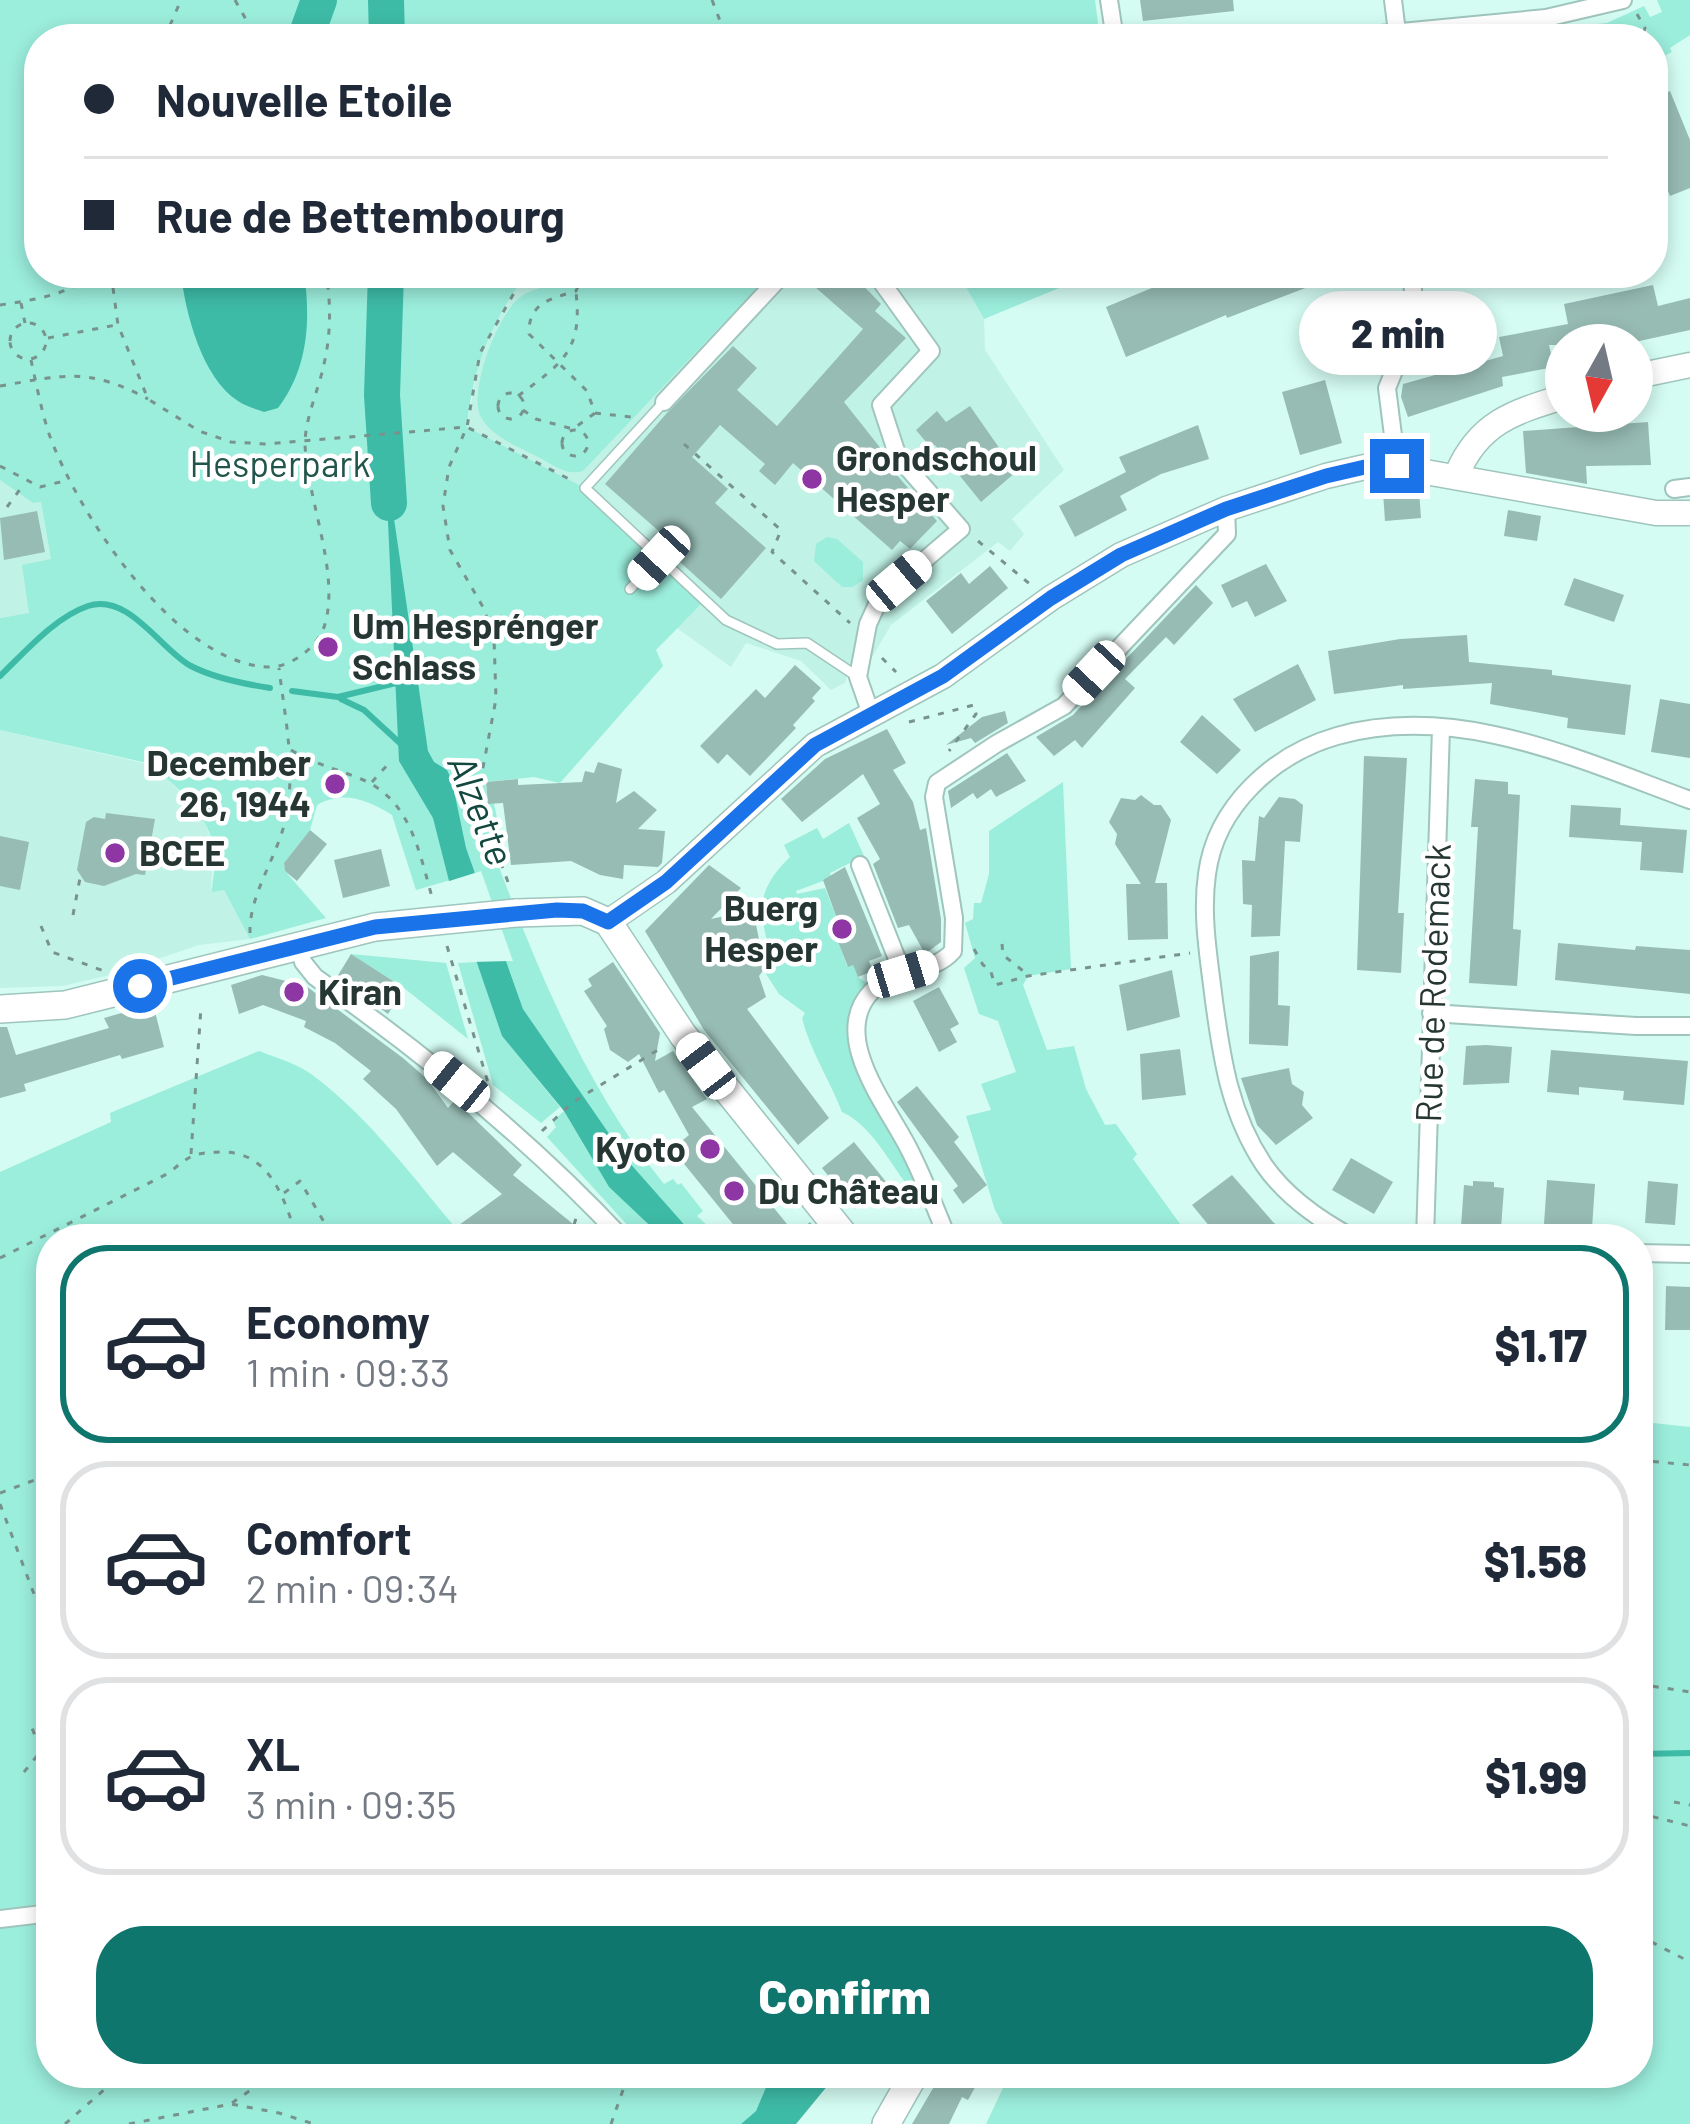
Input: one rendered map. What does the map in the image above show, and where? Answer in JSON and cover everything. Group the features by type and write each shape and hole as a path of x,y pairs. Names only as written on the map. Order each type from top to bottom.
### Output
{"main road":[{"path":"1653,373 1690,365"},
{"path":"1457,474 1476,438 1515,414 1545,403"},
{"path":"608,922 666,882 815,745 943,676 1051,598 1121,555 1226,509 1326,476 1397,466 1656,513 1690,513"},
{"path":"0,1009 65,1004 253,948 299,945 375,927 583,911 608,922 682,1035 835,1224"},
{"path":"886,2124 906,2088"}],"street":[{"path":"1490,24 1628,4"},
{"path":"664,402 770,288"},
{"path":"871,714 852,672 880,598 961,530 898,457 881,405 932,351 886,288"},
{"path":"1397,466 1387,388 1416,317 1413,288"},
{"path":"942,1224 912,1154 866,1068 857,1036 862,1003 887,979 946,959 956,940 934,796 937,784 1064,706 1227,534 1226,509"},
{"path":"1328,1224 1267,1169 1241,1126 1216,1015 1204,911 1207,871 1219,834 1257,779 1294,752 1338,736 1388,727 1441,728 1526,741 1690,800"},
{"name":"Rue de Rodemack","path":"1425,1224 1441,728"},
{"path":"860,866 903,974"},
{"path":"299,945 303,962 315,977 413,1046 478,1100 608,1224"},
{"path":"1431,1013 1690,1025"},
{"path":"1653,1253 1690,1254"},
{"path":"0,1919 36,1915"}],"lane":[{"path":"664,402 585,488 726,620 777,644 807,643 852,672"},
{"path":"630,589 659,558"}],"path":[{"path":"0,305 70,288"},
{"path":"113,288 118,325 148,399"},
{"path":"31,360 49,433 69,479 114,552 178,622 236,659 279,666 298,658 320,638 327,617 327,583 305,438 328,339 326,288"},
{"path":"508,882 477,799 496,700 494,638 483,607 450,550 445,486 467,427 481,353 517,288"},
{"path":"523,410 509,418 499,411 502,396 518,396 560,365 578,329 577,288"},
{"path":"576,291 537,306 529,324 535,344 587,391 596,413"},
{"path":"21,302 25,323"},
{"path":"25,323 41,328 46,338 45,350 31,360 20,358 10,344 12,333 25,323"},
{"path":"46,338 118,325"},
{"path":"0,346 10,344"},
{"path":"0,386 64,375 105,378 199,431 231,442 266,444 467,427 585,488"},
{"path":"518,396 523,410 536,419 573,429 582,431 589,441 577,456 562,447 562,437 573,429 596,413 644,423"},
{"path":"684,444 781,530 772,552 853,625 852,672"},
{"path":"0,466 40,487 69,479"},
{"path":"7,507 25,482"},
{"path":"986,550 1032,586"},
{"path":"879,655 905,682"},
{"path":"253,948 253,906 276,856 288,804 291,750 279,666"},
{"path":"883,676 892,668"},
{"path":"908,723 923,715 974,705 976,714 955,743"},
{"path":"370,783 390,762"},
{"path":"73,915 80,878"},
{"path":"41,926 52,952 97,965 110,975"},
{"path":"969,936 995,985 1192,952"},
{"path":"1002,944 1003,955 1028,976"},
{"path":"191,1154 201,1006"},
{"path":"542,1132 573,1102 673,1040"},
{"path":"68,1224 169,1173 191,1154 246,1154 263,1165 292,1224"},
{"path":"281,1196 300,1181 325,1224"},
{"path":"0,1258 36,1240"},
{"path":"1653,1461 1690,1465"},
{"path":"0,1493 36,1480"},
{"path":"0,1504 36,1599"},
{"path":"1653,1686 1690,1692"},
{"path":"24,1772 36,1757"},
{"path":"1674,1802 1690,1805"},
{"path":"1653,1817 1690,1826"},
{"path":"1653,1942 1690,1962"},
{"path":"65,2124 106,2088"},
{"path":"231,2104 254,2088"},
{"path":"611,2124 624,2088"},
{"path":"129,2124 231,2104 314,2124"}],"shaded area":[{"path":"184,288 305,288 305,344 296,377 278,408 264,412 225,390 205,361"},
{"name":"Grondschoul Hesper","path":"517,288 966,288 984,319 985,350 1064,470 1012,519 1024,534 1010,551 998,542 891,625 871,659 854,653 845,683 831,690 801,661 746,643 731,667 677,628 704,601 585,488 467,427 480,353"},
{"name":"Alzette","path":"385,457 428,751 452,781 466,848 523,1009 628,1161 684,1224 648,1224 609,1187 564,1111 502,1036 449,881 433,818 399,761"},
{"path":"0,480 33,503 41,502 51,559 30,613 0,618"},
{"path":"0,730 147,764 165,776 202,816 214,847 211,888 224,890 250,939 199,945 63,986 0,988"},
{"path":"766,2088 826,2088 796,2124 741,2124 756,2111"}],"green space":[{"name":"Hesperpark","path":"0,0 1095,0 1098,24 24,24 24,288 517,288 483,353 467,427 585,488 705,600 656,650 663,666 560,783 534,777 486,782 487,803 494,804 507,864 499,867 569,1032 637,1148 664,1184 673,1179 681,1183 703,1211 697,1216 706,1224 684,1224 628,1161 523,1009 475,873 416,890 392,815 355,799 337,798 317,805 310,830 284,863 285,871 326,918 250,939 224,890 212,892 215,859 207,827 169,781 147,763 0,730 0,618 29,613 22,565 51,559 41,502 33,503 0,480"},
{"path":"1657,0 1690,0 1690,35 1668,54 1668,24 1598,24 1644,6 1650,17 1662,12"},
{"path":"757,288 577,472 556,467 506,441 480,415 482,369 496,332 514,303 532,291"},
{"path":"966,288 1059,288 984,319"},
{"path":"827,537 837,539 863,562 863,580 853,587 842,587 814,561 816,544"},
{"path":"1063,782 1071,969 1028,976 1023,985 1047,1050 1074,1046 1086,1089 1105,1125 1116,1124 1137,1154 1133,1159 1180,1224 1003,1224 995,1210 966,1116 991,1110 981,1084 1016,1072 998,1021 979,1014 964,968 975,958 965,923 973,919 974,903 981,903 989,874 989,831"},
{"path":"849,823 864,856 830,873 831,878 796,891 825,888 840,927 834,930 847,966 853,965 868,984 853,1009 850,1037 915,1182 908,1186 871,1134 842,1112 810,1042 802,1018 805,1013 779,994 764,971 772,959 763,904 770,881 790,857 784,845 817,828 823,839"},
{"path":"351,954 446,963 468,1039 404,988"},
{"path":"477,962 502,1036 560,1107 541,1123 493,1085 458,963"},
{"path":"259,1051 305,1070 333,1091 452,1224 36,1224 36,2088 766,2088 756,2111 741,2124 0,2124 0,1172 111,1122 110,1113"},
{"path":"564,1111 609,1187 648,1224 626,1224 547,1137 556,1127 553,1121"},
{"path":"1653,1423 1690,1427 1690,2124 986,2124 1003,2088 1653,2088"}],"pier":[{"path":"481,871 513,961 471,962 443,883"}],"building":[{"path":"1140,0 1233,0 1234,11 1143,21"},
{"path":"1668,92 1690,140 1690,188 1670,196 1668,191"},
{"path":"816,288 866,288 881,304 875,311 906,338 844,402 882,450 888,465 937,521 910,549 900,541 892,550 793,463 775,485 759,471 765,464 720,425 692,457 728,489 715,503 766,548 721,599 671,554 677,547 605,484 733,346 757,368 737,390 777,426 863,329"},
{"path":"1152,288 1305,288 1126,357 1106,307"},
{"path":"1639,288 1654,288 1658,306 1690,298 1690,330 1653,338 1653,324 1568,324 1564,304"},
{"path":"1384,309 1390,332 1385,348 1332,367 1316,328 1345,315 1349,323"},
{"path":"1545,328 1545,369 1502,377 1503,386 1408,417 1401,397 1403,384 1503,356 1499,337"},
{"path":"1325,380 1342,443 1300,455 1282,392"},
{"path":"970,406 1016,472 981,502 935,445 931,448 916,430 937,411 946,422"},
{"path":"1198,425 1209,459 1161,474 1120,496 1127,510 1075,537 1059,506 1126,472 1119,457"},
{"path":"1523,431 1649,432 1651,465 1586,466 1587,484 1526,473"},
{"path":"1419,490 1421,518 1385,521 1383,492"},
{"path":"1508,510 1541,516 1537,541 1504,536"},
{"path":"37,511 45,552 4,560 0,518"},
{"path":"1266,564 1287,601 1255,617 1247,601 1232,608 1221,585"},
{"path":"990,566 1008,588 952,634 926,601 961,573 969,584"},
{"path":"1574,578 1624,595 1614,622 1564,605"},
{"path":"1196,585 1213,603 1174,645 1166,637 1125,679 1135,688 1082,748 1075,740 1054,756 1036,737 1073,715"},
{"path":"1467,635 1469,662 1552,670 1552,675 1631,685 1625,735 1567,728 1568,718 1490,704 1492,683 1403,689 1403,685 1334,694 1328,651 1400,639"},
{"path":"1298,664 1316,700 1255,732 1233,699"},
{"path":"795,665 821,688 793,725 796,728 750,776 727,754 718,764 700,746 756,689 765,698"},
{"path":"1660,699 1690,704 1690,758 1651,752"},
{"path":"1005,711 1008,723 975,743 971,738 946,745 982,717"},
{"path":"1202,715 1241,750 1217,774 1180,742"},
{"path":"887,729 906,763 893,770 913,802 920,830 926,828 941,942 925,954 909,925 898,928 873,864 880,859 857,818 880,804 863,774 802,822 781,799 825,759"},
{"path":"1007,753 1026,781 996,797 991,789 977,799 973,793 951,808 948,791"},
{"path":"1364,756 1407,758 1398,913 1404,913 1401,973 1357,970"},
{"path":"598,762 622,769 616,803 634,791 657,810 638,829 665,831 662,863 658,867 624,865 623,879 600,875 571,861 511,865 503,803 488,804 486,782 582,782 585,771 594,773"},
{"path":"1475,779 1508,782 1508,794 1520,795 1513,929 1521,930 1517,986 1469,983 1478,827 1471,827"},
{"path":"1141,795 1161,805 1171,820 1155,883 1167,883 1168,939 1128,940 1126,884 1141,884 1115,844 1117,834 1109,822 1121,798 1135,800"},
{"path":"1279,797 1303,805 1300,842 1285,841 1280,936 1251,937 1252,905 1243,904 1242,860 1255,861 1259,816 1264,818"},
{"path":"1571,805 1621,808 1620,825 1687,830 1683,873 1640,870 1642,842 1569,837"},
{"name":"BCEE","path":"106,813 155,819 145,875 104,886 85,882 77,870 86,822 94,817 105,819"},
{"path":"310,830 327,844 297,881 285,871 284,863"},
{"path":"0,836 29,842 20,890 0,886"},
{"path":"381,849 390,886 343,898 334,860"},
{"path":"709,865 741,888 711,919 753,910 761,949 765,948 770,961 759,976 766,997 747,1009 829,1118 798,1145 704,1030 645,931"},
{"path":"845,867 882,956 869,961 873,971 858,977 853,965 848,967 833,929 840,927 823,880"},
{"path":"1558,943 1690,950 1690,994 1555,980"},
{"path":"1279,951 1278,1005 1290,1006 1288,1046 1249,1044 1250,956"},
{"path":"351,954 404,988 388,1014 337,977"},
{"path":"613,962 660,1033 655,1061 673,1051 707,1099 692,1107 787,1224 733,1224 672,1149 689,1135 639,1054 628,1062 610,1050 607,1026 584,991 592,986 588,979"},
{"path":"1172,970 1180,1017 1127,1031 1119,985"},
{"path":"262,975 306,986 403,1058 427,1079 448,1108 455,1100 522,1165 513,1175 573,1224 460,1224 502,1194 453,1152 437,1166 396,1109 363,1079 371,1071 335,1043 304,1027 306,1021 263,1005 239,1014 231,985"},
{"path":"939,987 959,1024 950,1029 957,1042 939,1052 913,1001"},
{"path":"153,1004 164,1047 24,1084 26,1091 0,1098 0,1027 7,1027 16,1055 109,1028 104,1018"},
{"path":"1466,1046 1512,1047 1509,1083 1463,1085"},
{"path":"1180,1049 1186,1095 1142,1100 1140,1054"},
{"path":"1551,1050 1688,1061 1684,1105 1623,1100 1624,1091 1579,1087 1579,1095 1547,1092"},
{"path":"1289,1068 1292,1084 1304,1092 1302,1105 1313,1118 1276,1145 1257,1125 1241,1078"},
{"path":"917,1086 959,1137 954,1142 987,1185 963,1204 953,1190 958,1186 897,1102"},
{"path":"854,1142 887,1183 855,1209 822,1168"},
{"path":"1351,1158 1393,1182 1374,1214 1332,1190"},
{"path":"1232,1175 1275,1224 1208,1224 1192,1205"},
{"path":"1547,1180 1595,1184 1592,1224 1544,1224"},
{"path":"1473,1181 1494,1182 1494,1187 1504,1188 1501,1224 1461,1224 1464,1185 1473,1186"},
{"path":"1648,1181 1678,1184 1675,1225 1645,1223"},
{"path":"1666,1286 1690,1287 1690,1330 1665,1330"},
{"path":"933,2088 975,2088 968,2100 962,2097 949,2124 912,2124"}],"waterway":[{"name":"Alzette","path":"310,24 319,0"},
{"name":"Alzette","path":"386,0 387,24"},
{"name":"Alzette","path":"386,288 382,395 389,503"},
{"path":"0,676 64,618 103,604 130,614 189,665 218,677 270,688"},
{"path":"292,691 338,697 400,682"},
{"path":"341,699 364,710 402,745"},
{"path":"1653,1754 1690,1753"}],"place":[{"name":"Grondschoul Hesper","path":"812,479"},
{"name":"Um Hesprénger Schlass","path":"328,647"},
{"name":"December 26, 1944","path":"335,784"},
{"name":"BCEE","path":"115,853"},
{"name":"Buerg Hesper","path":"842,929"},
{"name":"Kiran","path":"294,992"},
{"name":"Kyoto","path":"710,1149"},
{"name":"Du Château","path":"734,1191"}],"route":[{"path":"140,986 375,927 557,910 583,911 608,922 666,882 815,745 943,676 1051,598 1121,555 1226,509 1326,476 1397,466"}]}
